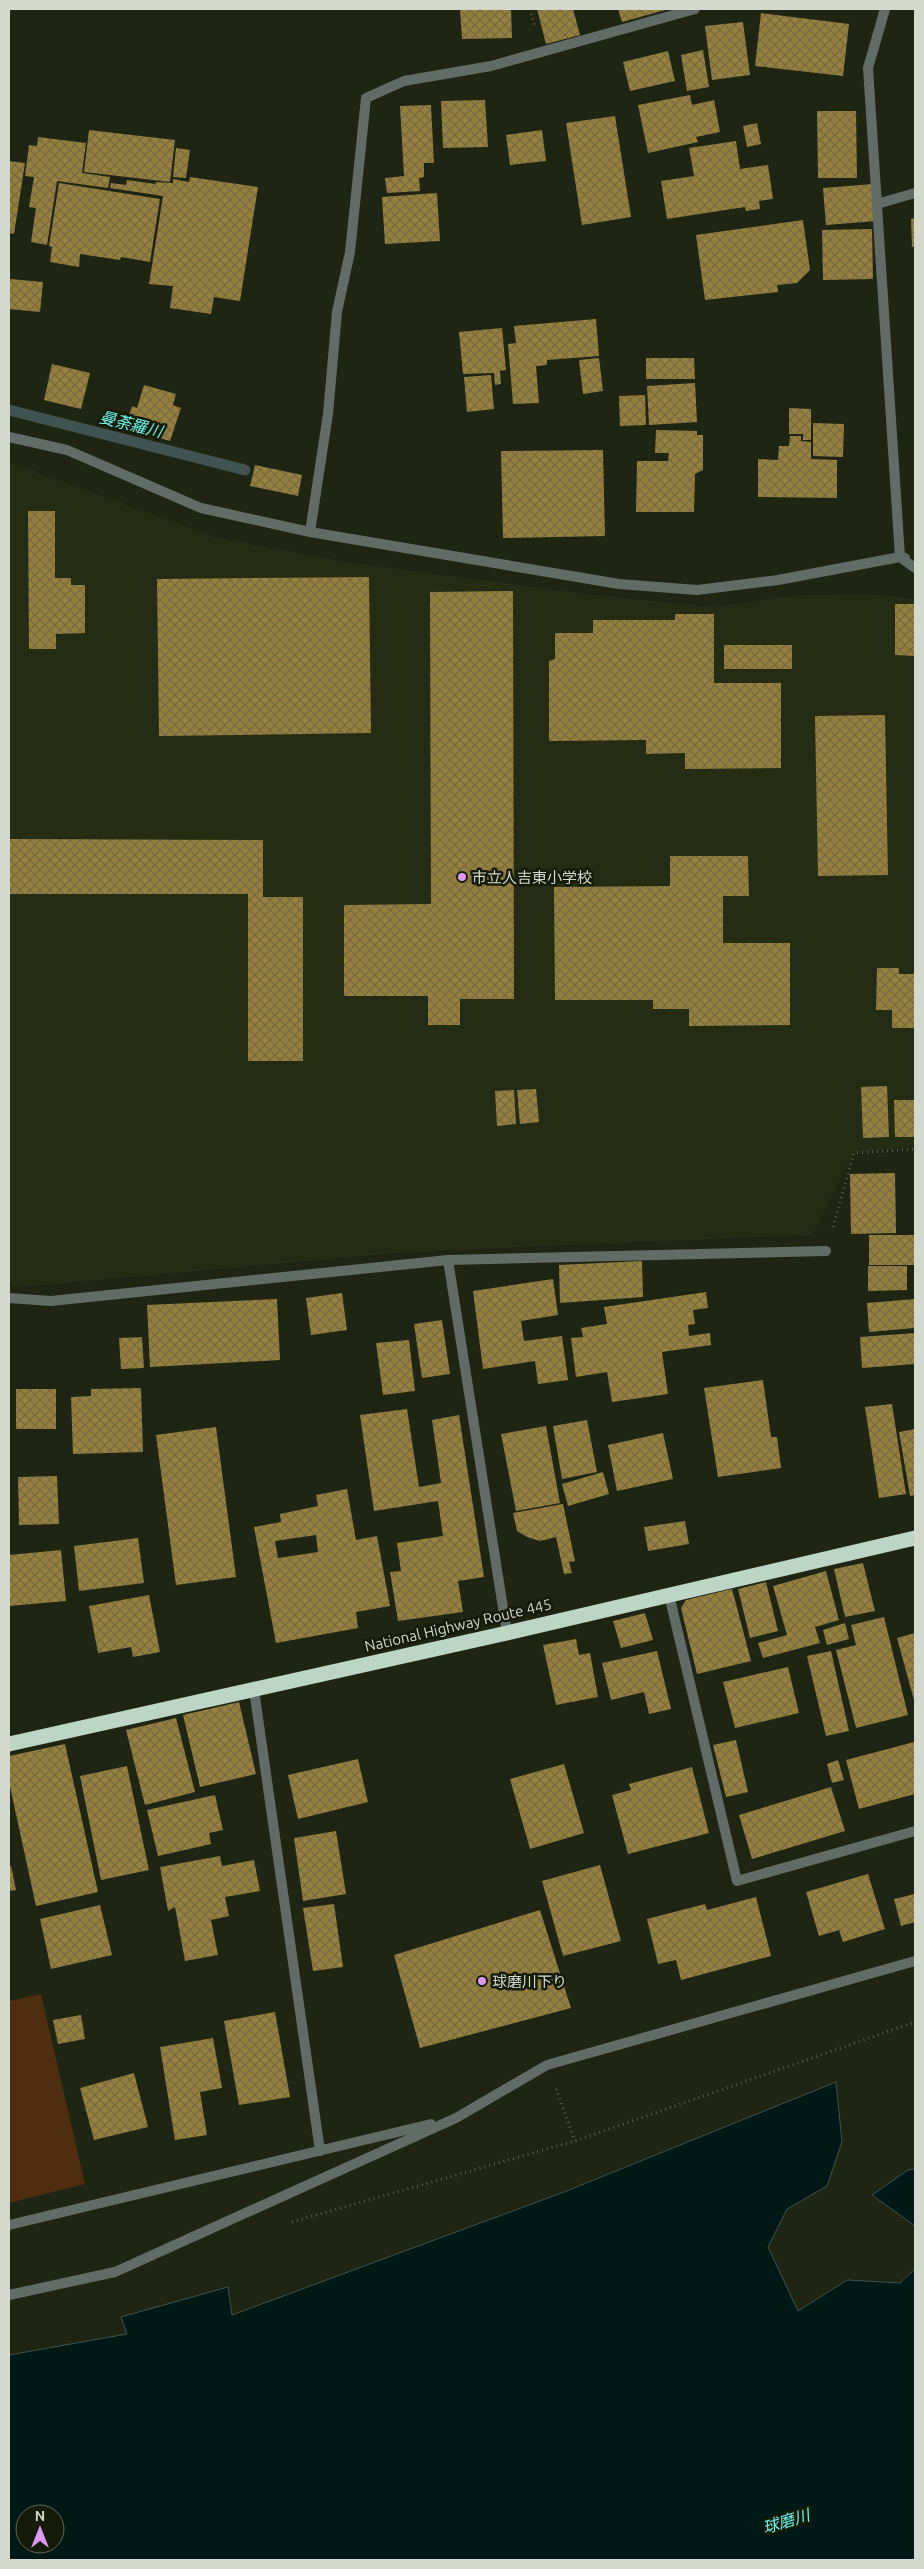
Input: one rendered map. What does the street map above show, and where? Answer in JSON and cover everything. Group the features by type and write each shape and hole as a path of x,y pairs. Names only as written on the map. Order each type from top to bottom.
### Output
{"highway":[{"name":"National Highway Route 445","path":"9,1744 507,1633 915,1538"}],"street":[{"path":"310,532 328,414 337,312 350,252 366,98 404,82 491,66 695,9"},
{"path":"885,9 868,68 900,557"},
{"path":"877,204 915,193"},
{"path":"9,436 67,450 201,508 310,532 618,584 697,590 778,580 900,557 915,560"},
{"path":"900,557 915,568"},
{"path":"9,1298 51,1301 448,1260 826,1252"},
{"path":"448,1260 507,1633"},
{"path":"668,1595 737,1881 915,1831"},
{"path":"254,1690 320,2151"},
{"path":"9,2296 115,2272 456,2118 547,2065 915,1961"},
{"path":"9,2225 456,2118"}],"path":[{"path":"826,1252 854,1153 915,1149"},
{"path":"288,2223 575,2141 915,2022"},
{"path":"547,2065 575,2141"}],"shaded area":[{"name":"市立人吉東小学校","path":"9,462 215,537 345,562 595,595 714,607 797,595 870,594 915,599 915,1147 854,1153 812,1235 409,1252 22,1287 9,1286"},
{"path":"41,1994 85,2184 9,2203 9,2001"}],"water":[{"name":"球磨川","path":"836,2082 842,2142 827,2186 787,2209 768,2247 798,2311 847,2280 900,2283 915,2269 915,2560 9,2560 9,2355 127,2334 121,2317 228,2287 232,2315 564,2192"},
{"path":"915,2169 915,2226 872,2195 908,2170"}],"building":[{"path":"460,9 511,9 512,38 462,39"},
{"path":"537,9 573,9 580,35 546,44"},
{"path":"618,9 669,9 622,22"},
{"path":"761,13 849,24 843,76 755,66"},
{"path":"743,22 750,75 712,80 705,26"},
{"path":"703,50 709,87 687,91 681,55"},
{"path":"668,51 675,81 630,91 623,62"},
{"path":"690,95 692,105 714,100 720,132 696,137 698,142 648,153 638,105"},
{"path":"485,100 488,147 443,148 441,101"},
{"path":"431,105 434,163 424,163 424,177 419,178 420,191 387,193 385,178 404,176 400,106"},
{"path":"817,111 856,111 857,178 818,178"},
{"path":"615,116 631,217 582,225 566,123"},
{"path":"757,123 761,144 747,147 743,126"},
{"path":"89,130 175,140 170,182 84,172"},
{"path":"542,130 546,161 510,165 506,135"},
{"path":"38,137 86,143 82,173 110,177 108,188 57,181 47,245 31,242 36,208 29,207 34,177 25,176 29,145 37,146"},
{"path":"736,141 740,169 768,165 773,199 759,201 760,209 746,211 745,207 667,219 661,181 694,176 689,148"},
{"path":"176,148 190,150 186,178 173,177"},
{"path":"9,161 25,163 14,234 9,233"},
{"path":"190,177 258,187 240,301 214,297 211,314 170,308 173,286 149,284 163,196 110,188 111,183 126,185 127,180 155,184 156,182 173,183 173,179 189,182"},
{"path":"59,183 160,199 150,262 121,257 120,260 80,254 79,267 50,262 52,247 49,246"},
{"path":"873,184 876,221 826,225 823,188"},
{"path":"437,193 440,241 385,244 382,197"},
{"path":"915,218 915,247 912,247 911,219"},
{"path":"803,220 810,270 797,283 777,285 778,292 705,300 696,235"},
{"path":"872,229 873,279 823,280 822,230"},
{"path":"10,279 43,282 40,312 9,309"},
{"path":"596,319 599,356 547,360 547,365 536,366 539,403 513,404 508,344 516,343 514,326"},
{"path":"502,328 506,370 500,371 501,384 495,385 494,373 463,374 459,332"},
{"path":"599,358 603,391 583,394 579,360"},
{"path":"646,358 694,358 695,379 646,379"},
{"path":"52,364 90,373 81,409 44,400"},
{"path":"491,375 494,409 467,412 464,377"},
{"path":"695,383 697,422 649,425 647,386"},
{"path":"144,385 176,394 173,405 181,408 170,441 132,430 134,423 127,421 132,406 137,408"},
{"path":"645,395 646,425 620,426 619,396"},
{"path":"789,408 811,409 811,440 803,440 803,434 789,434"},
{"path":"813,423 844,424 843,457 813,456"},
{"path":"656,430 697,431 697,435 703,435 703,470 695,474 694,512 636,512 637,461 668,461 669,453 655,453"},
{"path":"790,436 801,436 801,441 811,442 811,459 837,460 837,498 758,497 758,459 778,460 779,446 789,446"},
{"path":"603,450 605,536 503,538 501,451"},
{"path":"255,465 302,475 298,496 250,486"},
{"path":"28,511 55,511 55,578 71,578 71,585 85,585 85,633 56,634 56,649 29,649"},
{"path":"369,577 371,733 159,736 157,579"},
{"path":"513,591 514,999 460,999 460,1025 428,1025 428,996 344,996 344,905 431,904 430,592"},
{"path":"895,604 915,604 915,656 895,655"},
{"path":"675,614 714,614 714,683 781,683 781,768 685,769 685,753 646,754 646,740 549,741 549,661 555,659 555,633 593,633 593,620 675,620"},
{"path":"724,645 792,645 792,669 724,669"},
{"path":"885,715 888,875 818,876 815,716"},
{"path":"9,839 263,840 263,897 303,897 303,1061 248,1061 248,894 9,894"},
{"path":"670,856 748,856 749,896 723,896 723,943 790,943 790,1025 689,1026 689,1009 653,1009 653,1000 555,1000 554,887 670,886"},
{"path":"877,968 899,968 899,974 915,974 915,1028 892,1028 892,1010 876,1010"},
{"path":"887,1086 889,1137 863,1138 861,1087"},
{"path":"536,1089 539,1122 520,1124 517,1090"},
{"path":"514,1090 516,1124 497,1126 495,1091"},
{"path":"894,1100 915,1100 915,1137 895,1137"},
{"path":"895,1173 896,1233 851,1234 850,1174"},
{"path":"869,1235 915,1235 915,1265 869,1265"},
{"path":"642,1261 643,1297 560,1303 559,1265"},
{"path":"868,1266 907,1266 907,1290 868,1291"},
{"path":"553,1279 558,1315 521,1321 524,1341 562,1336 568,1380 538,1384 535,1361 483,1369 473,1291"},
{"path":"706,1292 708,1308 693,1310 695,1324 688,1325 689,1336 710,1333 711,1345 662,1352 668,1394 612,1402 607,1372 576,1377 571,1338 583,1337 581,1328 607,1324 604,1307"},
{"path":"342,1293 347,1330 311,1335 306,1298"},
{"path":"277,1299 280,1360 150,1367 147,1305"},
{"path":"915,1299 915,1328 869,1332 867,1303"},
{"path":"442,1320 450,1374 422,1378 414,1324"},
{"path":"915,1333 915,1364 862,1368 860,1337"},
{"path":"142,1337 144,1368 121,1369 119,1338"},
{"path":"409,1340 415,1391 383,1395 376,1343"},
{"path":"763,1380 771,1437 777,1437 781,1468 718,1477 704,1388"},
{"path":"141,1388 143,1452 73,1454 71,1397 91,1396 91,1389"},
{"path":"16,1389 56,1389 56,1429 16,1429"},
{"path":"892,1404 906,1494 879,1498 865,1407"},
{"path":"407,1409 419,1487 441,1483 432,1420 459,1415 484,1577 458,1581 463,1612 398,1621 390,1572 401,1571 397,1543 443,1536 438,1501 374,1511 360,1415"},
{"path":"587,1420 597,1472 562,1479 553,1426"},
{"path":"546,1426 560,1503 516,1511 501,1434"},
{"path":"216,1427 236,1577 176,1585 156,1435"},
{"path":"915,1429 915,1495 910,1496 899,1432"},
{"path":"663,1433 673,1479 617,1491 608,1445"},
{"path":"603,1472 609,1494 568,1506 562,1484"},
{"path":"57,1476 59,1524 19,1525 18,1477"},
{"path":"347,1489 356,1540 377,1536 390,1606 356,1612 358,1628 276,1643 254,1527 281,1522 280,1514 318,1506 316,1495","holes":["316,1535 318,1552 278,1558 275,1541"]},
{"path":"563,1504 575,1561 569,1562 572,1573 564,1574 556,1537 540,1541 527,1537 517,1531 513,1513"},
{"path":"685,1521 689,1544 648,1551 644,1527"},
{"path":"138,1538 144,1583 79,1591 74,1546"},
{"path":"61,1550 66,1601 9,1606 9,1555"},
{"path":"863,1563 875,1611 845,1617 834,1569"},
{"path":"826,1571 839,1620 815,1627 820,1643 763,1658 758,1643 787,1635 773,1586"},
{"path":"766,1582 778,1631 750,1638 738,1589"},
{"path":"732,1589 751,1661 697,1674 681,1608 686,1600"},
{"path":"149,1595 160,1652 133,1657 131,1647 98,1653 89,1606"},
{"path":"645,1613 653,1640 621,1648 613,1621"},
{"path":"884,1617 908,1715 856,1728 836,1650 856,1645 851,1625"},
{"path":"845,1623 849,1639 827,1645 823,1630"},
{"path":"915,1633 915,1704 897,1638"},
{"path":"576,1639 579,1655 590,1653 598,1697 556,1705 543,1645"},
{"path":"657,1651 671,1709 649,1714 644,1692 611,1700 602,1663"},
{"path":"831,1651 849,1731 826,1736 807,1656"},
{"path":"788,1667 799,1713 735,1728 723,1682"},
{"path":"239,1702 256,1774 200,1787 183,1715"},
{"path":"176,1718 195,1792 145,1805 126,1730"},
{"path":"736,1740 748,1792 726,1797 713,1745"},
{"path":"914,1742 915,1794 859,1809 846,1760"},
{"path":"65,1744 98,1892 36,1906 9,1782 9,1756"},
{"path":"358,1759 368,1802 298,1819 288,1775"},
{"path":"838,1760 844,1780 832,1783 827,1764"},
{"path":"564,1764 584,1833 530,1849 510,1779"},
{"path":"127,1766 149,1870 101,1880 80,1776"},
{"path":"692,1767 709,1833 628,1854 612,1795 631,1790 629,1784"},
{"path":"831,1787 845,1831 752,1859 739,1815"},
{"path":"215,1795 223,1830 209,1833 211,1844 158,1856 147,1810"},
{"path":"336,1831 346,1894 303,1901 294,1838"},
{"path":"220,1856 222,1866 254,1860 260,1891 225,1897 229,1916 211,1920 218,1955 185,1961 175,1907 168,1911 160,1867"},
{"path":"600,1865 621,1941 563,1956 542,1881"},
{"path":"11,1866 16,1890 9,1891 9,1867"},
{"path":"868,1874 885,1929 843,1942 839,1930 819,1936 806,1892"},
{"path":"915,1894 915,1922 901,1926 894,1899"},
{"path":"756,1897 771,1956 681,1980 676,1960 658,1964 647,1919 705,1904 707,1910"},
{"path":"334,1904 343,1967 313,1971 303,1908"},
{"path":"100,1905 112,1955 51,1969 40,1919"},
{"name":"球磨川下り","path":"540,1910 571,2008 420,2048 394,1955"},
{"path":"275,2012 290,2097 239,2105 224,2021"},
{"path":"81,2015 85,2039 58,2044 53,2020"},
{"path":"213,2038 222,2088 200,2092 207,2135 175,2140 160,2047"},
{"path":"134,2073 148,2127 94,2140 80,2088"}],"waterway":[{"name":"曼荼羅川","path":"9,410 245,470"}],"place":[{"name":"市立人吉東小学校","path":"462,877"},
{"name":"球磨川下り","path":"482,1981"}]}
